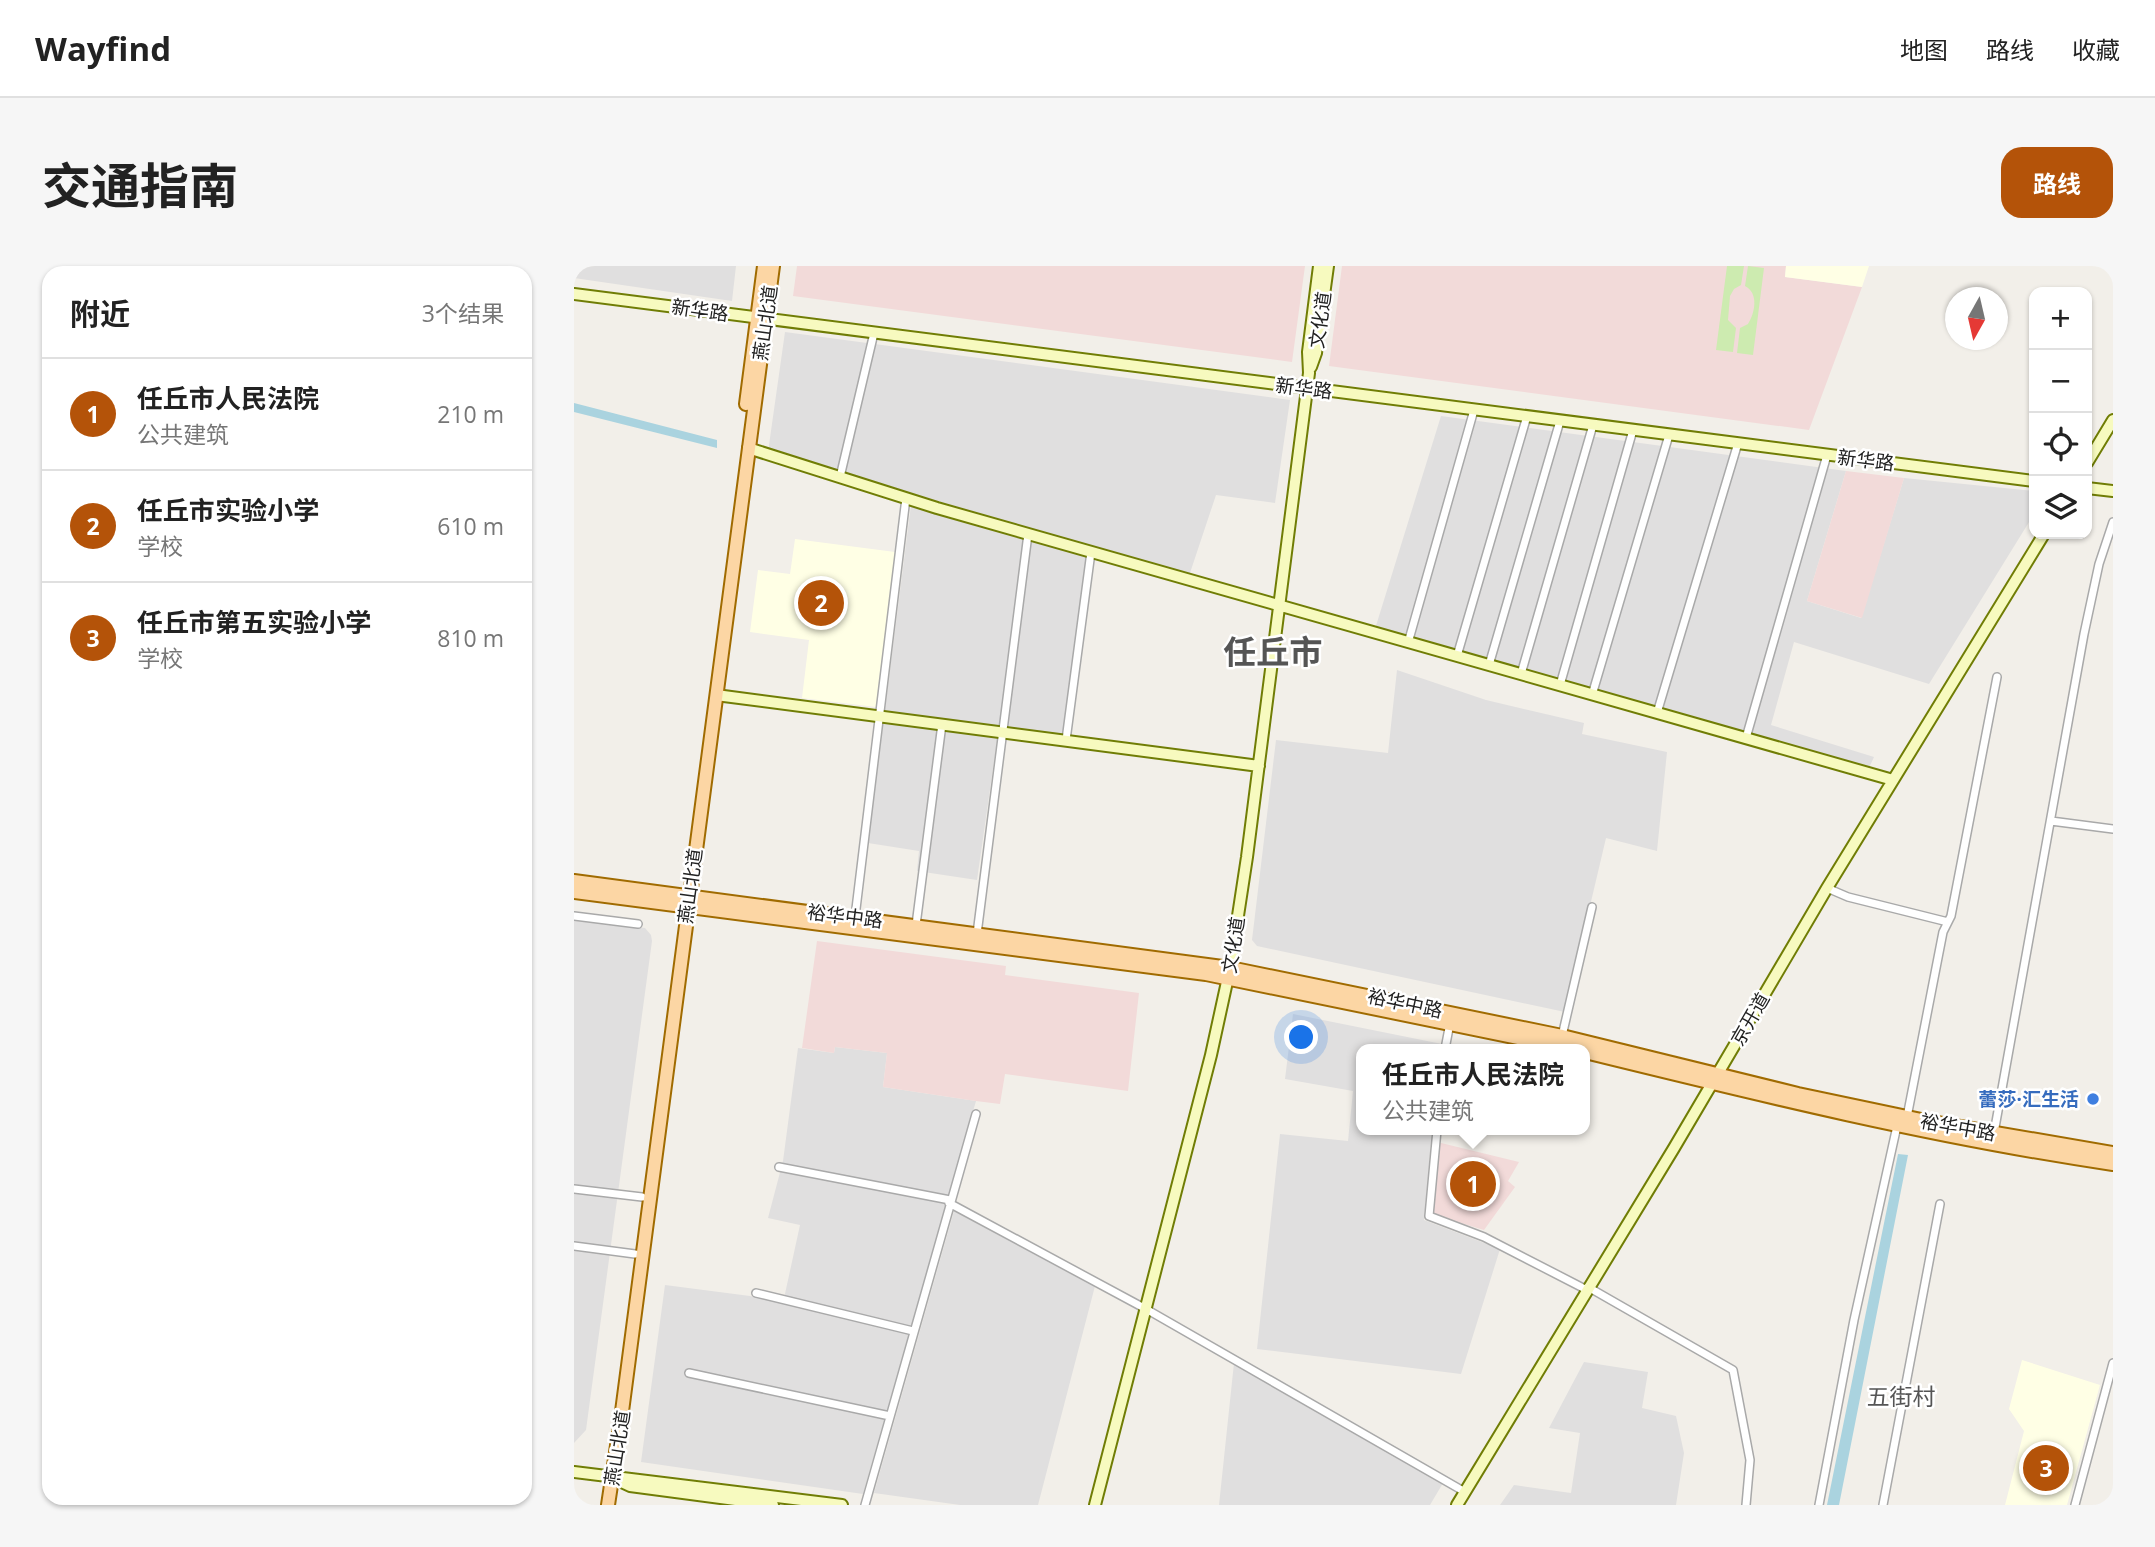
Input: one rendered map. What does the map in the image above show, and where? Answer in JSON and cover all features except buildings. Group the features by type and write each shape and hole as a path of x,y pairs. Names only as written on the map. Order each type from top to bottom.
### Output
{"main road":[{"name":"燕山北道","path":"608,1505 608,1477 642,1198 716,695 748,448 764,266"},
{"name":"燕山北道","path":"600,1505 608,1477 761,318 773,266"},
{"name":"文化道","path":"1096,1505 1229,973 1308,389 1308,352 1319,266"},
{"name":"文化道","path":"1309,373 1317,353 1328,266"},
{"name":"新华路","path":"574,294 2029,480"},
{"path":"2092,455 2113,420"},
{"path":"748,448 1028,534 1893,780"},
{"path":"2092,489 2113,491"},
{"name":"京开道","path":"1457,1505 1827,888 2041,539"},
{"path":"716,695 1259,766"},
{"path":"574,881 684,901"},
{"path":"574,892 684,901"},
{"name":"裕华中路","path":"684,901 977,933 1229,973 1562,1036 1714,1079"},
{"name":"裕华中路","path":"684,901 1229,973 1549,1044"},
{"name":"裕华中路","path":"1590,1053 2113,1164"},
{"name":"裕华中路","path":"1902,1121 2113,1153"},
{"path":"574,1472 842,1505"},
{"path":"608,1477 630,1486 691,1500 774,1505"}],"street":[{"path":"840,477 874,333"},
{"path":"1408,643 1474,410"},
{"path":"1457,656 1527,416"},
{"path":"1489,666 1559,421"},
{"path":"1521,674 1593,425"},
{"path":"1560,685 1633,430"},
{"path":"1592,695 1668,435"},
{"path":"1657,713 1738,443"},
{"path":"1746,738 1827,455"},
{"path":"855,918 906,498"},
{"path":"1994,1133 2084,634 2099,564 2110,541 2113,522"},
{"path":"977,933 1028,534"},
{"path":"1066,740 1091,552"},
{"path":"1819,1505 1857,1307 1902,1121 1943,932 1951,916 1997,677"},
{"path":"916,925 942,724"},
{"path":"2051,821 2113,829"},
{"path":"1827,888 1855,900 1948,922"},
{"path":"1562,1036 1592,907"},
{"path":"574,916 638,924"},
{"path":"1447,1044 1450,1023"},
{"path":"865,1505 976,1114"},
{"path":"1437,1135 1429,1216 1484,1237 1588,1288 1733,1370 1750,1460 1746,1505"},
{"path":"779,1167 950,1201 1146,1309 1465,1492"},
{"path":"574,1189 642,1198"},
{"path":"1884,1505 1940,1204"},
{"path":"574,1246 635,1254"},
{"path":"756,1293 914,1331"},
{"path":"2074,1505 2113,1363"},
{"path":"690,1373 890,1416"}],"shaded area":[{"path":"574,266 736,266 732,301 574,278"},
{"path":"797,266 1305,266 1292,362 793,296"},
{"path":"1342,266 1786,266 1785,277 1862,287 1809,430 1329,366"},
{"path":"1786,266 1869,266 1862,287 1785,277"},
{"path":"785,332 1290,400 1275,503 1216,495 1189,576 957,510 768,452"},
{"path":"1441,416 1846,471 1807,601 1861,618 1904,478 2029,490 2029,522 1929,684 1794,642 1771,725 1874,757 1868,770 1375,629"},
{"path":"1846,471 1904,478 1862,618 1807,601"},
{"path":"911,505 1089,556 1064,736 999,727 977,880 917,871 919,851 868,843"},
{"path":"795,539 895,552 876,707 802,698 809,640 750,632 758,570 790,574"},
{"path":"1397,670 1486,700 1584,723 1582,734 1667,752 1657,851 1606,838 1565,1012 1257,946 1252,940 1276,740 1388,753"},
{"path":"574,919 645,928 652,941 586,1430 574,1443"},
{"path":"817,941 1006,966 1005,975 1139,993 1128,1091 1005,1074 1000,1104 976,1101 883,1087 887,1053 835,1047 834,1053 802,1048"},
{"path":"1293,1014 1442,1044 1356,1044 1356,1135 1432,1135 1424,1220 1500,1249 1461,1374 1257,1349 1280,1134 1348,1141 1353,1091 1285,1079"},
{"path":"835,1047 887,1053 883,1087 976,1101 863,1494 641,1462 665,1285 783,1303 800,1225 768,1218 783,1161 798,1048 834,1053"},
{"path":"1437,1142 1519,1162 1508,1181 1515,1187 1484,1230 1431,1214"},
{"path":"954,1211 1095,1286 1038,1505 960,1505 874,1493"},
{"path":"2022,1360 2100,1385 2067,1505 2005,1505 2024,1431 2009,1409"},
{"path":"1584,1362 1648,1372 1642,1408 1676,1416 1684,1453 1676,1505 1500,1505 1514,1485 1571,1493 1580,1433 1549,1428"},
{"path":"1234,1363 1443,1483 1430,1505 1219,1505"}],"green space":[{"path":"1727,266 1744,266 1741,285 1734,289 1730,296 1728,320 1736,328 1733,352 1716,350"},
{"path":"1748,266 1764,268 1753,355 1737,353 1740,328 1748,324 1754,309 1754,298 1745,286"}],"water":[{"path":"574,403 717,440 717,448 574,412"},
{"path":"1898,1154 1908,1155 1839,1505 1827,1505"}],"place":[{"name":"任丘市实验小学","path":"821,603"},
{"name":"蕾莎·汇生活","path":"2093,1099"},
{"name":"任丘市人民法院","path":"1473,1184"},
{"name":"任丘市第五实验小学","path":"2046,1468"}],"district":[{"name":"任丘市","path":"1273,651"},
{"name":"五街村","path":"1901,1396"}]}
